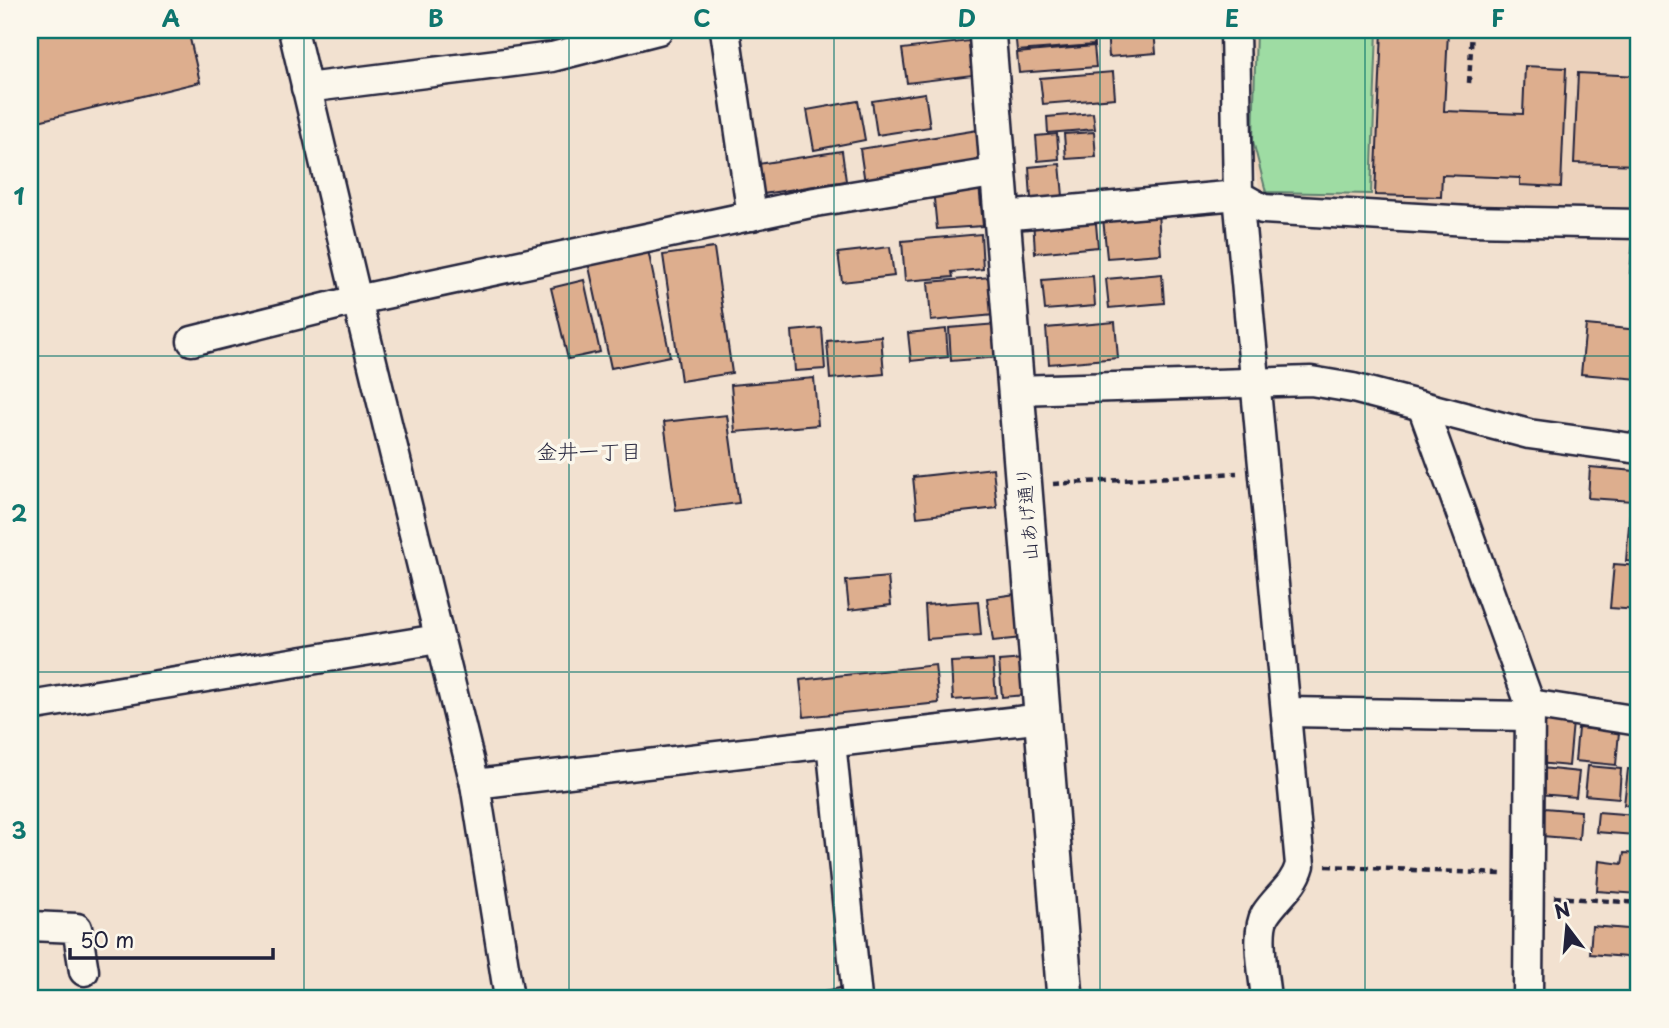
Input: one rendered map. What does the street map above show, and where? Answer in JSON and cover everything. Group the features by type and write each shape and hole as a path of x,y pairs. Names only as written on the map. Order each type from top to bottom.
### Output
{"main road":[{"name":"山あげ通り","path":"987,30 1065,998"}],"street":[{"path":"293,30 475,784 509,998"},
{"path":"306,88 552,57 659,30"},
{"path":"725,30 752,216"},
{"path":"1235,30 1238,195 1288,712 1300,865 1296,880 1263,917 1261,935 1266,998"},
{"path":"192,341 357,300 752,216 999,172"},
{"path":"1002,216 1238,195 1263,209 1469,221 1639,224"},
{"path":"1016,390 1311,381 1353,387 1529,434 1639,449"},
{"path":"1422,406 1530,710 1528,998"},
{"path":"30,706 438,639"},
{"path":"1288,712 1530,710 1639,721"},
{"path":"475,784 1043,718"},
{"path":"831,742 857,998"},
{"path":"30,926 77,928 84,971"}],"path":[{"path":"1469,83 1472,30"},
{"path":"1052,484 1265,471"},
{"path":"1300,865 1529,885 1639,903"}],"shaded area":[{"path":"1250,30 1639,30 1639,215 1262,198 1249,146"}],"green space":[{"path":"1256,30 1377,30 1371,194 1266,192 1253,141"}],"building":[{"path":"30,30 188,30 200,82 30,123"},
{"path":"869,30 942,30 942,36 898,40 897,31 870,33"},
{"path":"1093,30 1094,45 1017,51 1015,31"},
{"path":"1107,30 1154,30 1156,53 1109,57"},
{"path":"1382,30 1448,32 1444,111 1523,114 1525,66 1566,68 1561,187 1520,185 1520,178 1442,175 1441,197 1375,195"},
{"path":"969,41 973,75 907,83 902,49"},
{"path":"1094,46 1096,67 1019,73 1017,53"},
{"path":"1113,72 1115,98 1043,104 1040,78"},
{"path":"1578,73 1639,76 1639,165 1574,163"},
{"path":"925,93 930,127 877,135 872,101"},
{"path":"858,101 865,140 814,150 807,110"},
{"path":"1093,113 1095,129 1048,133 1047,117"},
{"path":"978,130 983,164 865,183 860,149"},
{"path":"1094,132 1096,157 1066,159 1064,134"},
{"path":"1057,134 1059,159 1038,161 1036,136"},
{"path":"842,151 846,181 763,194 758,164"},
{"path":"1060,164 1063,196 1031,199 1029,167"},
{"path":"979,185 983,226 937,229 933,189"},
{"path":"1095,212 1098,247 1035,253 1033,218"},
{"path":"1158,213 1161,254 1107,258 1103,218"},
{"path":"981,234 983,269 952,272 953,277 905,281 902,241"},
{"path":"1633,241 1639,241 1639,274 1630,273"},
{"path":"890,247 894,276 842,282 838,253"},
{"path":"714,248 732,373 681,381 663,255"},
{"path":"648,250 670,356 611,368 588,262"},
{"path":"1162,274 1164,303 1109,308 1106,279"},
{"path":"1093,276 1095,306 1045,310 1042,280"},
{"path":"991,277 994,315 931,321 928,282"},
{"path":"584,280 600,352 568,359 551,288"},
{"path":"1115,322 1118,358 1049,364 1046,328"},
{"path":"997,324 1000,357 951,361 949,328"},
{"path":"1586,325 1639,330 1639,379 1581,374"},
{"path":"822,328 825,369 795,371 792,331"},
{"path":"946,329 948,357 911,361 908,333"},
{"path":"881,336 884,374 830,379 827,341"},
{"path":"814,378 818,425 735,432 731,385"},
{"path":"727,415 739,503 676,511 664,422"},
{"path":"1590,467 1635,471 1633,501 1588,498"},
{"path":"993,468 997,508 917,517 913,477"},
{"path":"1630,513 1639,514 1639,562 1626,561"},
{"path":"1614,564 1639,566 1639,610 1610,608"},
{"path":"888,577 891,605 849,610 846,581"},
{"path":"1016,594 1022,638 993,641 987,598"},
{"path":"978,601 981,635 927,639 925,605"},
{"path":"1024,659 1026,695 1002,697 999,661"},
{"path":"993,660 996,697 953,700 951,662"},
{"path":"935,665 939,703 804,717 800,680"},
{"path":"1542,719 1573,722 1569,766 1538,763"},
{"path":"1578,728 1619,732 1616,765 1575,761"},
{"path":"1588,766 1621,769 1619,798 1585,795"},
{"path":"1541,768 1579,772 1576,797 1538,794"},
{"path":"1628,769 1639,770 1639,807 1624,805"},
{"path":"1544,808 1581,811 1579,839 1542,836"},
{"path":"1598,812 1636,815 1635,835 1596,832"},
{"path":"1636,815 1639,815 1639,845 1634,844"},
{"path":"1624,853 1639,854 1639,894 1597,891 1599,861 1622,864"},
{"path":"1592,926 1639,930 1639,958 1590,954"},
{"path":"840,988 841,998 789,998"},
{"path":"1595,994 1639,997 1639,998 1595,998"}],"district":[{"name":"金井一丁目","path":"589,450"}]}
